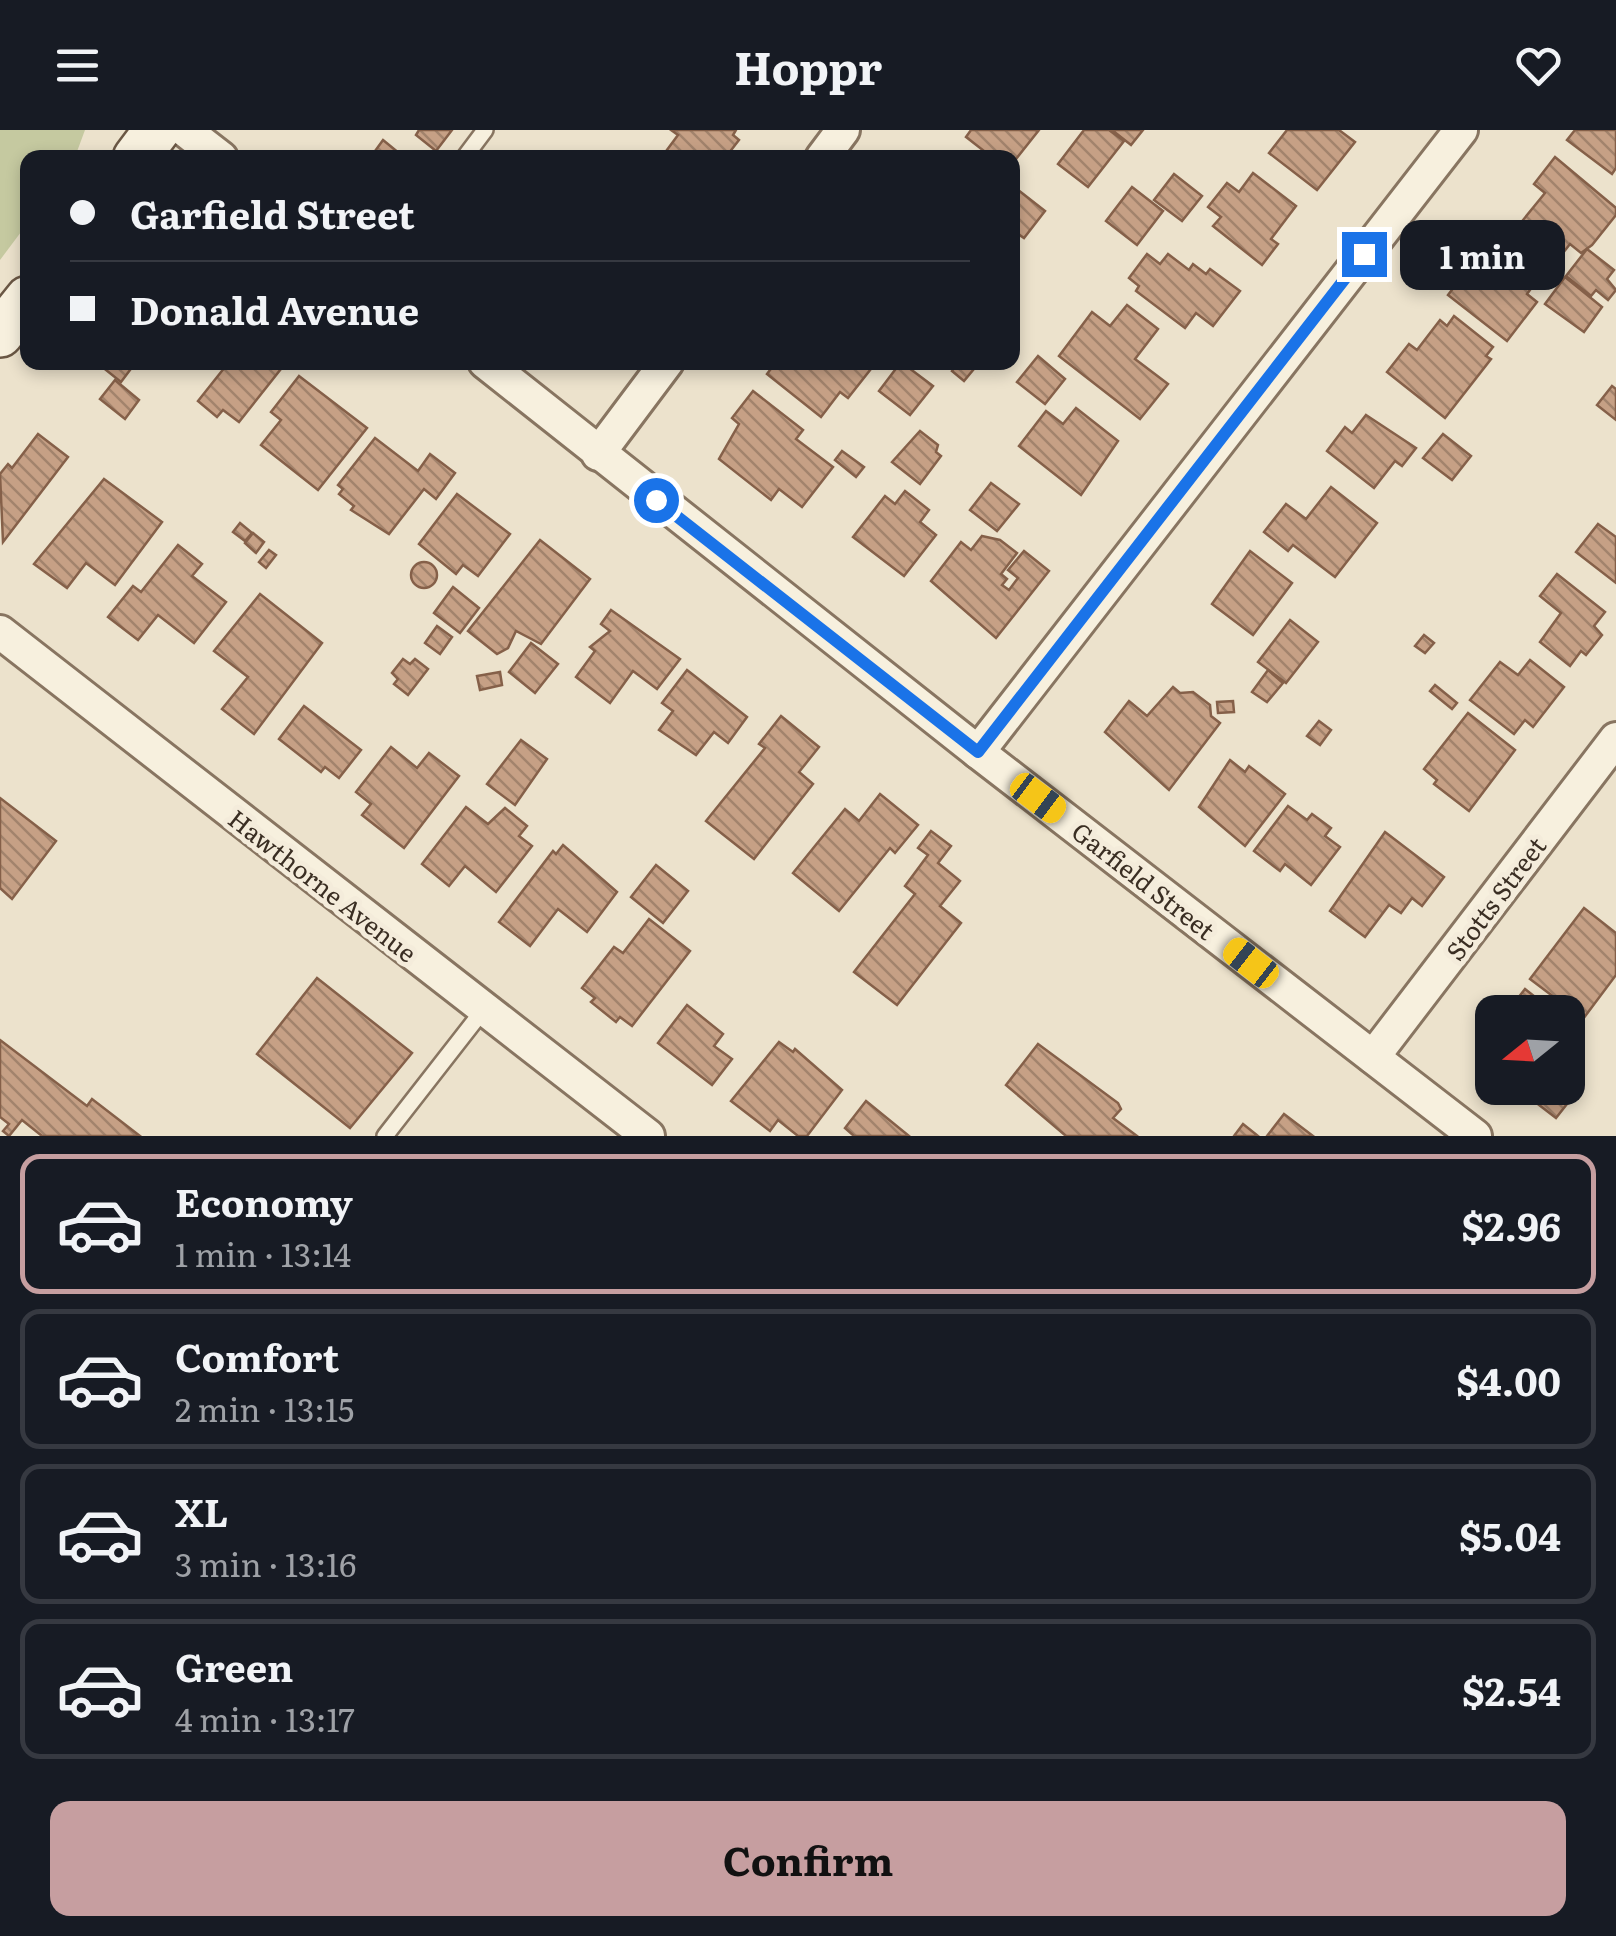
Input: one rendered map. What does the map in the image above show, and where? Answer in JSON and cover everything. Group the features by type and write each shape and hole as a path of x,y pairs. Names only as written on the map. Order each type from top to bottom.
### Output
{"main road":[{"path":"0,334 20,308"}],"street":[{"path":"185,130 211,150"},
{"path":"978,752 1461,130"},
{"name":"Garfield Street","path":"495,370 978,752 1475,1136"},
{"path":"598,454 661,370"},
{"name":"Hawthorne Avenue","path":"0,632 648,1136"},
{"name":"Stotts Street","path":"1374,1058 1616,739"}],"lane":[{"path":"385,1136 484,1009"}],"green space":[{"path":"0,130 85,130 78,150 20,150 20,233 0,260"}],"building":[{"path":"419,130 452,130 437,150 416,135"},
{"path":"671,130 736,130 733,135 739,140 731,150 667,150 678,135"},
{"path":"971,130 1039,130 1020,154 1020,150 983,150 966,137"},
{"path":"1084,130 1109,130 1124,141 1088,187 1058,164"},
{"path":"1112,130 1143,130 1131,145"},
{"path":"1287,130 1339,130 1355,142 1317,190 1269,153"},
{"path":"1575,130 1616,130 1616,168 1612,174 1567,140"},
{"path":"383,140 395,150 376,150"},
{"path":"1555,157 1616,208 1616,215 1592,245 1581,253 1570,244 1559,258 1519,225 1545,193 1534,184"},
{"path":"1253,173 1296,206 1271,239 1278,244 1262,265 1213,226 1221,217 1208,207 1227,183 1239,192"},
{"path":"1174,174 1202,196 1182,221 1154,200"},
{"path":"1132,187 1163,211 1137,245 1106,221"},
{"path":"1020,191 1045,211 1024,238 1020,235"},
{"path":"1504,248 1536,272 1538,279 1527,294 1537,302 1507,341 1448,295 1472,263 1485,273"},
{"path":"1587,249 1614,270 1607,279 1616,290 1608,300 1596,290 1591,296 1566,276"},
{"path":"1147,254 1160,264 1168,254 1189,270 1193,264 1206,274 1210,269 1240,291 1213,326 1196,313 1185,328 1136,291 1139,286 1129,278"},
{"path":"1565,277 1602,307 1584,332 1545,304"},
{"path":"1127,305 1158,329 1135,359 1168,384 1140,419 1059,356 1092,312 1110,326"},
{"path":"1454,316 1493,347 1486,356 1491,359 1445,418 1387,372 1409,344 1417,350 1440,320 1447,326"},
{"path":"1038,356 1065,379 1045,404 1017,382"},
{"path":"106,370 130,370 121,382"},
{"path":"223,370 280,370 239,422 223,410 217,417 198,401"},
{"path":"770,370 870,370 848,398 840,392 821,417 767,374"},
{"path":"895,370 912,370 933,386 910,415 879,391"},
{"path":"953,370 973,370 964,381"},
{"path":"299,376 367,428 318,490 261,445 281,420 271,412"},
{"path":"115,380 139,400 125,419 100,399"},
{"path":"1612,386 1616,389 1616,420 1597,405"},
{"path":"753,391 803,430 796,439 833,467 802,507 779,489 771,500 719,459 739,424 732,418"},
{"path":"1076,408 1118,441 1081,495 1019,446 1046,411 1063,424"},
{"path":"1366,415 1416,448 1402,466 1395,461 1374,488 1327,451 1345,427 1352,433"},
{"path":"920,431 938,445 936,452 941,456 920,484 892,462"},
{"path":"38,434 68,457 3,542 0,474 8,464 12,468"},
{"path":"1443,434 1471,456 1452,480 1423,458"},
{"path":"375,438 418,471 430,454 455,473 436,499 424,489 389,534 351,510 354,506 339,494 343,489 338,485"},
{"path":"842,451 864,467 856,477 835,460"},
{"path":"104,479 162,522 115,585 86,563 67,588 34,564"},
{"path":"991,483 1019,504 997,531 970,510"},
{"path":"1331,487 1377,523 1335,577 1293,545 1288,551 1264,532 1286,504 1306,519"},
{"path":"905,491 929,510 920,522 936,535 904,576 853,537 885,496 895,504"},
{"path":"457,494 510,534 478,576 463,565 456,574 419,544"},
{"path":"240,523 252,533 245,541 233,532"},
{"path":"1598,524 1616,537 1616,583 1576,552"},
{"path":"253,533 264,542 256,553 245,543"},
{"path":"982,536 1000,540 1017,553 1001,574 1007,579 1002,585 1009,590 1018,578 1008,570 1024,551 1049,571 996,638 931,581 961,542 971,550"},
{"path":"540,540 590,579 541,644 516,631 508,648 497,654 468,631"},
{"path":"178,545 202,564 192,576 226,602 194,643 158,615 138,640 108,617 133,586 141,592"},
{"path":"269,550 276,555 266,568 259,562"},
{"path":"1250,551 1292,583 1253,635 1212,604"},
{"path":"424,562 433,566 437,575 433,584 424,588 415,584 411,575 415,566"},
{"path":"1557,574 1605,612 1594,626 1602,635 1586,655 1581,651 1570,666 1540,642 1561,613 1540,596"},
{"path":"453,587 479,608 460,633 434,613"},
{"path":"260,594 322,643 254,734 222,709 248,677 214,651"},
{"path":"611,610 680,659 657,689 633,671 610,703 576,677 595,651 590,647 610,631 601,624"},
{"path":"1290,620 1318,642 1286,683 1258,662"},
{"path":"437,626 452,637 440,654 425,643"},
{"path":"1424,635 1434,643 1425,653 1415,646"},
{"path":"531,643 558,664 535,693 509,672"},
{"path":"403,659 410,664 415,659 428,669 408,695 394,684 398,679 392,673"},
{"path":"1530,660 1564,687 1533,727 1525,720 1514,734 1470,700 1500,662 1518,675"},
{"path":"687,670 747,717 728,743 714,732 696,755 659,730 673,711 662,703"},
{"path":"1268,670 1283,683 1267,702 1252,692"},
{"path":"500,672 502,685 480,690 477,676"},
{"path":"1435,685 1457,703 1452,709 1430,691"},
{"path":"1173,687 1180,693 1193,692 1210,705 1211,716 1220,723 1169,790 1105,732 1129,701 1147,716"},
{"path":"1233,701 1234,712 1218,713 1217,702"},
{"path":"304,706 361,750 339,778 325,767 321,772 279,739"},
{"path":"1468,713 1515,750 1469,811 1434,784 1437,780 1424,769"},
{"path":"781,716 819,747 799,772 813,784 754,859 706,821 765,748 759,744"},
{"path":"1319,721 1331,730 1320,745 1307,736"},
{"path":"521,740 547,759 515,805 487,784"},
{"path":"391,747 417,768 429,753 459,776 404,848 362,815 371,804 356,792"},
{"path":"1230,760 1245,772 1249,766 1285,794 1245,846 1199,807"},
{"path":"880,794 918,825 895,853 890,848 839,911 793,873 845,809 859,821"},
{"path":"0,798 56,841 12,899 0,888"},
{"path":"1288,806 1307,820 1312,814 1331,828 1325,836 1340,847 1311,885 1285,864 1280,871 1254,851"},
{"path":"466,807 488,824 505,808 527,826 519,836 532,846 496,892 465,866 449,886 422,864"},
{"path":"931,831 951,846 938,863 960,881 940,906 961,923 897,1005 854,972 915,894 905,886 928,855 918,848"},
{"path":"1385,832 1444,877 1422,906 1412,898 1401,913 1389,905 1365,937 1330,911"},
{"path":"563,845 617,892 587,932 558,909 530,946 499,922 553,851 556,854"},
{"path":"656,865 688,891 663,923 631,897"},
{"path":"1584,908 1616,933 1616,975 1585,1016 1585,995 1551,995 1530,979"},
{"path":"649,919 690,951 632,1026 620,1017 616,1022 591,1002 595,998 582,988 614,947 623,953"},
{"path":"317,978 412,1053 350,1128 257,1054"},
{"path":"687,1005 723,1034 714,1046 732,1059 712,1085 658,1043"},
{"path":"0,1040 87,1106 92,1099 140,1136 42,1136 22,1120 9,1136 3,1131 9,1124 0,1117"},
{"path":"779,1042 793,1052 795,1049 842,1090 807,1136 798,1136 778,1120 770,1131 731,1101"},
{"path":"1038,1044 1118,1103 1121,1109 1113,1118 1137,1136 1066,1136 1006,1085"},
{"path":"866,1101 909,1136 854,1136 845,1128"},
{"path":"1539,1105 1566,1105 1556,1118"},
{"path":"1284,1114 1313,1136 1267,1136"},
{"path":"1243,1124 1258,1136 1234,1136"}],"route":[{"path":"656,500 978,752 1364,254"}]}
